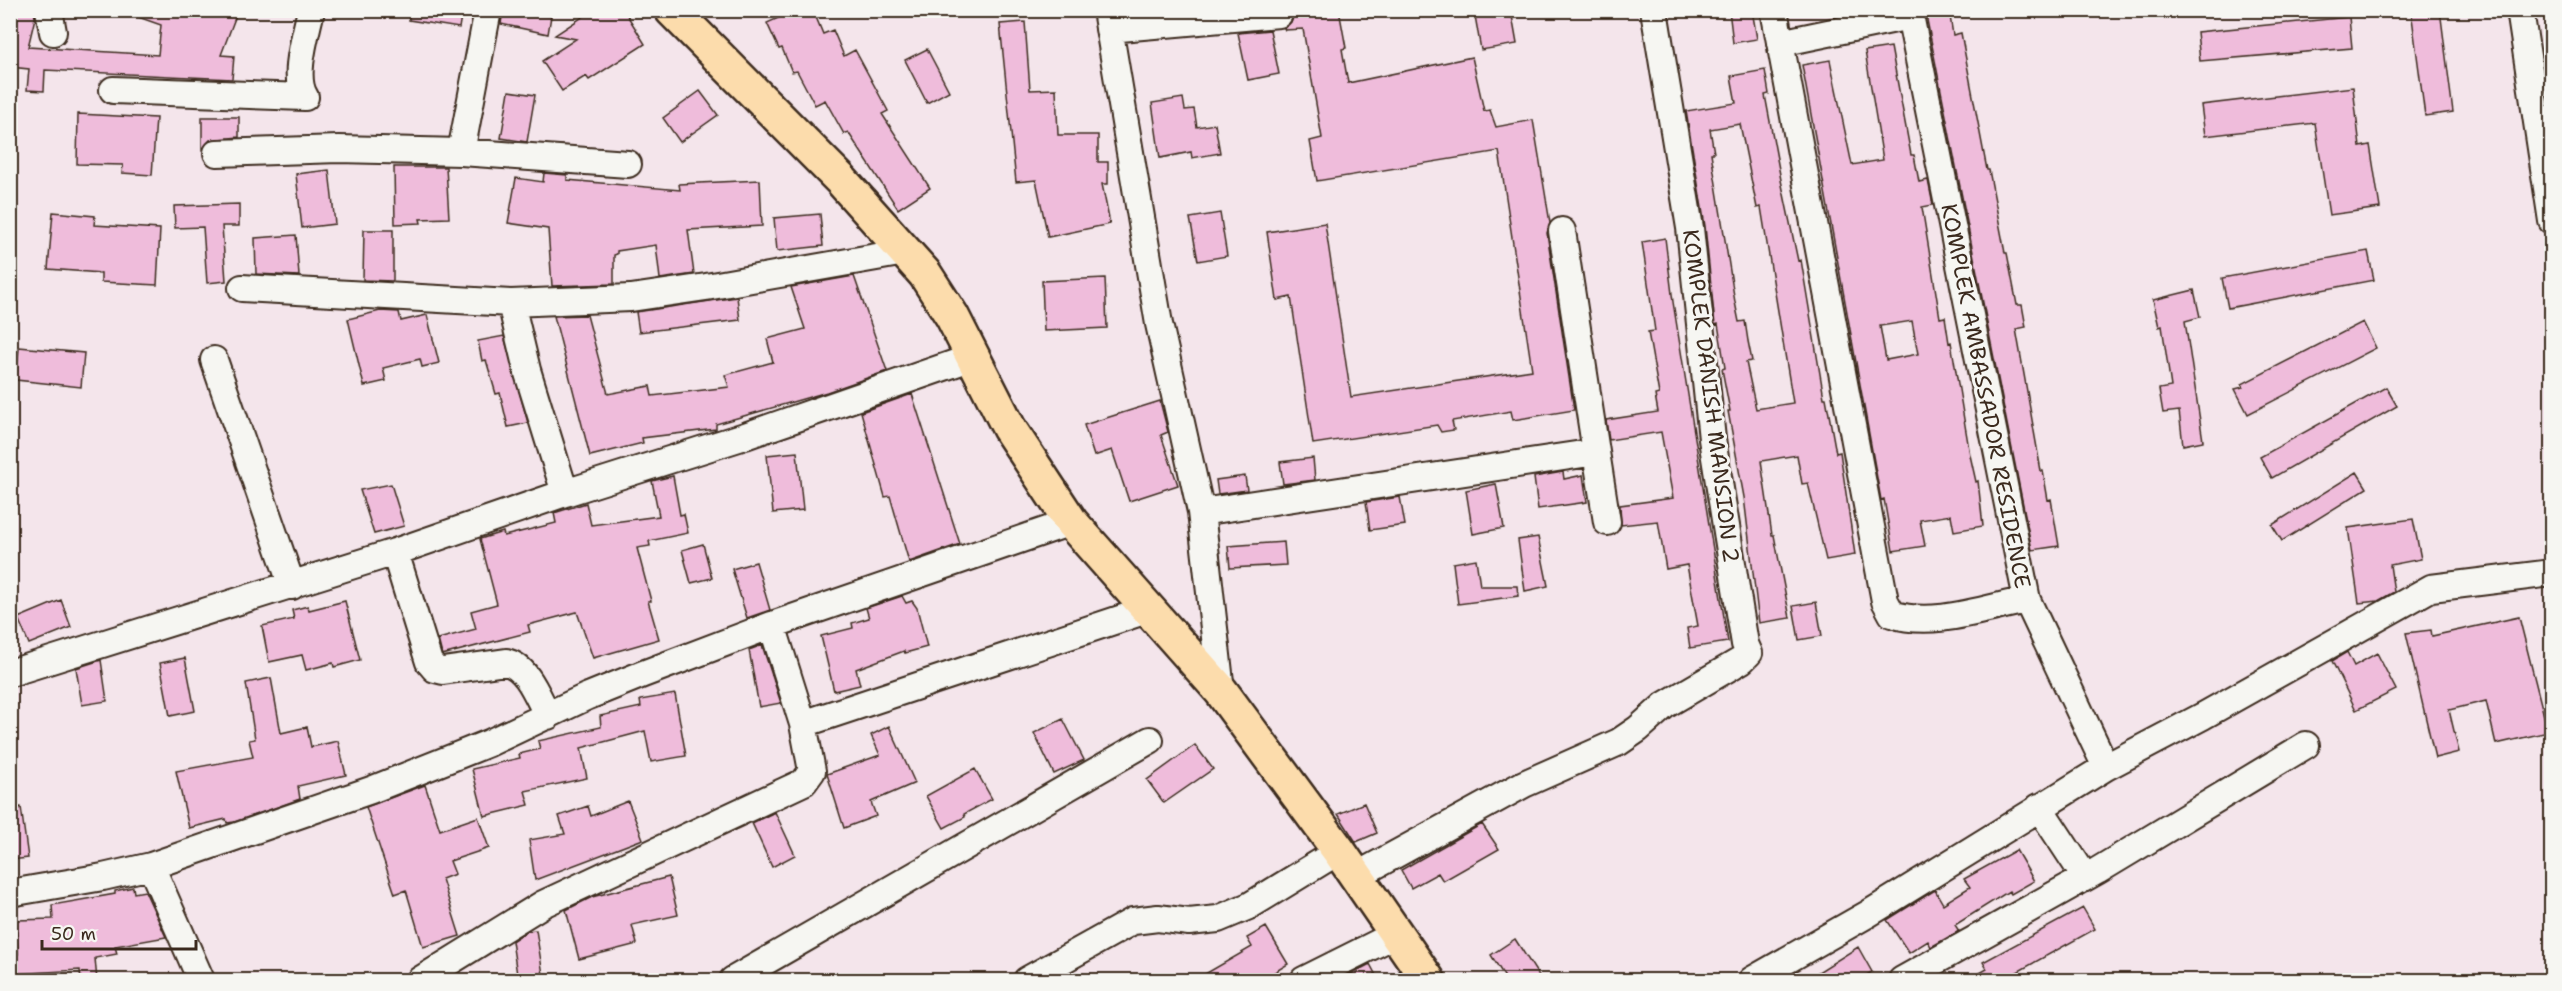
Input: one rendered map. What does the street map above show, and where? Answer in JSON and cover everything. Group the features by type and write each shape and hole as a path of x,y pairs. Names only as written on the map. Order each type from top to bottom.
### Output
{"main road":[{"path":"672,10 840,179 905,252 940,296 1009,428 1071,522 1221,691 1347,863 1428,981"}],"street":[{"path":"113,90 305,97 300,91 298,78 311,10"},
{"path":"461,152 488,10"},
{"name":"KOMPLEK DANISH MANSION 2","path":"1347,863 1619,742 1665,705 1742,660 1749,653 1745,644 1712,439 1690,228 1654,10"},
{"path":"1774,10 1885,601 1892,615 1906,619 1927,620 2027,600"},
{"path":"2520,10 2552,221"},
{"path":"1221,691 1201,512 1159,324 1107,20 1280,14"},
{"path":"1780,43 1910,14"},
{"name":"KOMPLEK AMBASSADOR RESIDENCE","path":"1910,14 2027,600 2106,767"},
{"path":"217,153 339,149 461,152 628,164"},
{"path":"1563,231 1607,522"},
{"path":"242,288 511,303 632,298 905,252"},
{"path":"511,303 527,370 565,493"},
{"path":"10,673 292,586 565,493 745,436 973,357"},
{"path":"214,360 292,586"},
{"path":"1201,512 1596,452"},
{"path":"10,893 152,866 371,789 489,743 586,697 772,625 1071,522"},
{"path":"394,552 429,662 435,669 443,671 506,662 516,664 548,716"},
{"path":"1752,981 1868,914 2106,767 2431,588 2552,573"},
{"path":"803,724 1150,609"},
{"path":"420,981 543,904 804,782 812,771 803,724 772,625"},
{"path":"733,981 1150,740"},
{"path":"1902,981 2085,877 2306,745"},
{"path":"2039,807 2085,877"},
{"path":"1027,981 1133,921 1158,918 1189,922 1218,919 1347,863"},
{"path":"152,866 201,981"},
{"path":"1305,981 1396,934"}],"building":[{"path":"10,10 34,10 35,18 28,47 158,55 161,25 127,13 128,10 238,10 221,55 234,56 232,79 45,70 44,91 27,90 29,69 10,67"},
{"path":"409,10 462,10 459,28 409,20"},
{"path":"503,10 552,10 548,34 501,24"},
{"path":"593,10 624,10 645,44 589,80 586,76 562,91 542,61 576,39 555,35"},
{"path":"796,10 813,10 823,34 833,30 844,56 855,50 888,111 882,114 930,188 898,209 848,132 844,134 825,100 815,105 797,71 792,72 782,48 779,49 767,23"},
{"path":"1293,10 1339,10 1346,48 1342,49 1348,83 1472,57 1484,111 1490,110 1496,127 1533,120 1550,223 1547,233 1574,410 1513,420 1511,411 1452,421 1454,430 1441,432 1437,425 1313,444 1291,297 1277,300 1267,232 1325,223 1351,397 1532,370 1499,151 1317,181 1310,141 1322,138 1303,29 1285,30 1284,28 1292,21"},
{"path":"1474,10 1511,10 1517,44 1481,50"},
{"path":"1729,10 1752,10 1757,39 1733,43"},
{"path":"1925,10 1949,10 1953,35 1961,33 2005,253 2007,253 2017,305 2022,305 2026,327 2016,329 2041,471 2043,471 2048,500 2051,499 2059,546 2032,550"},
{"path":"2411,10 2440,10 2453,112 2425,116"},
{"path":"2349,17 2352,48 2200,61 2197,32"},
{"path":"1025,22 1030,90 1056,89 1058,135 1098,135 1098,162 1108,162 1108,184 1102,184 1110,224 1048,237 1036,180 1016,182 1000,24"},
{"path":"1270,30 1279,74 1248,80 1238,33"},
{"path":"1891,47 1911,155 1914,155 1919,182 1928,180 1933,205 1922,207 1940,318 1945,317 1949,343 1951,342 1970,455 1976,482 1978,481 1983,526 1954,531 1951,515 1920,520 1925,546 1893,551 1884,499 1881,500 1802,65 1830,60 1852,165 1883,160 1865,51","holes":["1912,321 1918,354 1886,360 1880,326"]},
{"path":"927,49 949,91 927,103 905,60"},
{"path":"1765,70 1769,94 1765,95 1798,261 1801,260 1824,398 1826,398 1836,453 1840,452 1855,555 1826,560 1808,483 1802,484 1797,455 1761,461 1772,535 1774,535 1790,618 1759,623 1744,497 1728,411 1730,411 1722,369 1725,368 1718,324 1715,325 1705,226 1686,111 1736,103 1731,76","holes":["1740,124 1757,208 1761,207 1793,403 1756,409 1746,362 1752,361 1745,321 1739,322 1735,302 1711,153 1714,153 1710,129"]},
{"path":"2353,87 2360,147 2370,145 2380,208 2329,215 2315,123 2205,136 2201,105"},
{"path":"509,91 535,95 527,142 501,138"},
{"path":"700,91 718,115 680,142 663,118"},
{"path":"1183,98 1185,110 1194,109 1197,127 1215,124 1220,153 1192,158 1191,152 1160,158 1152,103"},
{"path":"78,114 156,118 152,175 122,173 123,165 77,164"},
{"path":"202,117 239,117 239,137 210,140 202,150"},
{"path":"394,167 446,167 449,218 420,219 421,223 395,224"},
{"path":"329,170 335,224 302,228 296,174"},
{"path":"544,173 567,175 567,180 680,190 679,184 760,180 762,226 688,230 694,274 660,279 656,245 617,251 614,255 614,284 552,286 548,229 508,223 516,178 543,182"},
{"path":"239,204 239,226 222,226 226,281 207,283 203,227 175,228 174,206"},
{"path":"53,212 95,216 94,225 160,229 157,285 101,282 101,273 48,269"},
{"path":"1220,213 1227,256 1198,261 1190,218"},
{"path":"820,214 823,246 777,251 774,218"},
{"path":"364,230 393,230 393,281 363,280"},
{"path":"296,235 299,276 256,274 255,238"},
{"path":"1665,238 1673,302 1728,642 1690,648 1687,628 1698,626 1687,565 1666,569 1658,521 1621,525 1620,505 1673,498 1661,432 1609,440 1606,420 1658,412 1655,395 1659,394 1648,332 1655,331 1642,242"},
{"path":"2368,251 2374,280 2228,308 2222,278"},
{"path":"854,276 887,371 827,392 716,424 716,429 642,438 643,443 590,456 554,316 587,315 608,394 650,386 652,396 729,387 725,375 773,362 767,339 805,329 791,287"},
{"path":"1105,278 1107,328 1044,331 1042,281"},
{"path":"2194,290 2200,317 2185,321 2203,441 2183,445 2179,411 2163,413 2159,389 2171,387 2162,326 2159,327 2153,300"},
{"path":"737,297 740,320 639,332 636,312"},
{"path":"380,311 399,312 401,321 427,315 439,363 422,367 420,359 383,368 386,381 364,386 348,319"},
{"path":"2363,322 2376,348 2248,414 2235,389 2243,387 2242,384"},
{"path":"504,336 528,423 508,427 500,393 496,394 486,360 482,361 478,341"},
{"path":"19,347 84,353 81,387 16,380"},
{"path":"2386,387 2397,406 2272,478 2260,457"},
{"path":"912,394 960,544 909,562 890,496 885,497 861,412"},
{"path":"1160,401 1168,432 1161,435 1178,485 1129,501 1112,450 1094,456 1084,425"},
{"path":"797,452 803,510 773,513 767,455"},
{"path":"1313,458 1315,480 1283,484 1280,462"},
{"path":"1563,472 1564,479 1583,475 1587,502 1538,509 1534,477"},
{"path":"2357,472 2367,488 2282,541 2272,525"},
{"path":"673,476 680,515 684,514 688,533 649,541 650,546 637,548 659,639 593,658 577,612 528,625 530,632 442,655 438,639 476,629 471,611 497,604 480,539 503,532 504,536 556,523 554,513 586,503 591,525 659,516 652,481"},
{"path":"1245,476 1247,490 1218,494 1216,480"},
{"path":"391,484 404,526 374,534 360,490"},
{"path":"1496,484 1504,528 1473,534 1466,490"},
{"path":"1400,497 1405,525 1370,530 1366,502"},
{"path":"2413,519 2421,559 2390,565 2394,592 2378,601 2359,603 2348,528"},
{"path":"1538,537 1548,586 1525,591 1518,540"},
{"path":"1284,542 1286,565 1230,568 1228,546"},
{"path":"703,544 712,578 691,583 682,550"},
{"path":"1476,559 1480,586 1517,586 1518,596 1458,604 1453,563"},
{"path":"756,562 770,610 747,618 732,569"},
{"path":"902,596 906,603 912,601 917,608 927,647 905,653 904,651 856,669 860,685 834,691 821,636 853,628 852,623 869,618 866,608"},
{"path":"61,600 71,627 29,644 18,618"},
{"path":"345,601 360,660 334,667 333,663 306,670 302,655 269,662 262,626 294,619 292,610 308,606 309,610"},
{"path":"1816,602 1822,636 1799,640 1793,606"},
{"path":"2519,617 2548,732 2496,744 2486,701 2449,710 2459,752 2435,758 2406,633 2431,630 2432,636"},
{"path":"762,645 781,703 759,707 749,650"},
{"path":"2347,652 2354,666 2377,653 2396,690 2356,710 2332,661"},
{"path":"185,658 195,711 170,716 160,663"},
{"path":"101,660 107,701 82,705 76,668"},
{"path":"271,678 281,733 307,727 311,747 338,741 346,775 298,786 300,799 234,822 227,823 226,819 189,828 176,771 253,757 249,740 255,739 246,683"},
{"path":"675,694 686,756 651,762 645,731 581,748 587,778 525,791 529,805 484,816 472,769 520,758 519,754 540,749 538,741 601,727 600,716 641,707 640,700"},
{"path":"1063,719 1084,760 1054,774 1034,733"},
{"path":"889,726 915,783 871,802 876,816 844,828 827,774 880,755 871,735"},
{"path":"1195,745 1213,769 1164,803 1147,780"},
{"path":"975,769 992,799 944,828 926,796"},
{"path":"425,785 440,830 478,817 489,848 450,861 455,874 442,879 460,936 423,947 406,890 395,894 366,807"},
{"path":"628,801 643,839 535,880 529,840 565,834 559,816 588,806 591,816"},
{"path":"1364,803 1377,833 1356,842 1338,814"},
{"path":"21,807 28,858 10,860 10,808"},
{"path":"775,812 795,855 772,867 752,823"},
{"path":"1482,824 1499,849 1443,881 1438,873 1411,888 1401,870"},
{"path":"2016,850 2034,881 2011,894 2009,891 1955,925 1959,931 1931,947 1928,941 1909,953 1887,920 1935,890 1943,904 1970,887 1964,879"},
{"path":"669,877 678,915 632,925 637,944 579,959 566,910 592,897"},
{"path":"133,887 134,893 145,891 166,937 115,946 117,954 95,958 97,981 81,981 80,970 12,974 11,954 18,954 16,920 53,919 52,905 115,894 115,891"},
{"path":"2083,908 2095,929 2001,981 1966,981 1987,969 1983,962"},
{"path":"1266,927 1288,964 1260,981 1193,981 1252,947 1247,938"},
{"path":"536,930 544,981 518,981 512,941 527,931"},
{"path":"1515,939 1542,981 1507,981 1491,955"},
{"path":"1858,947 1872,972 1856,981 1804,981"},
{"path":"1370,964 1379,981 1337,981"}]}
